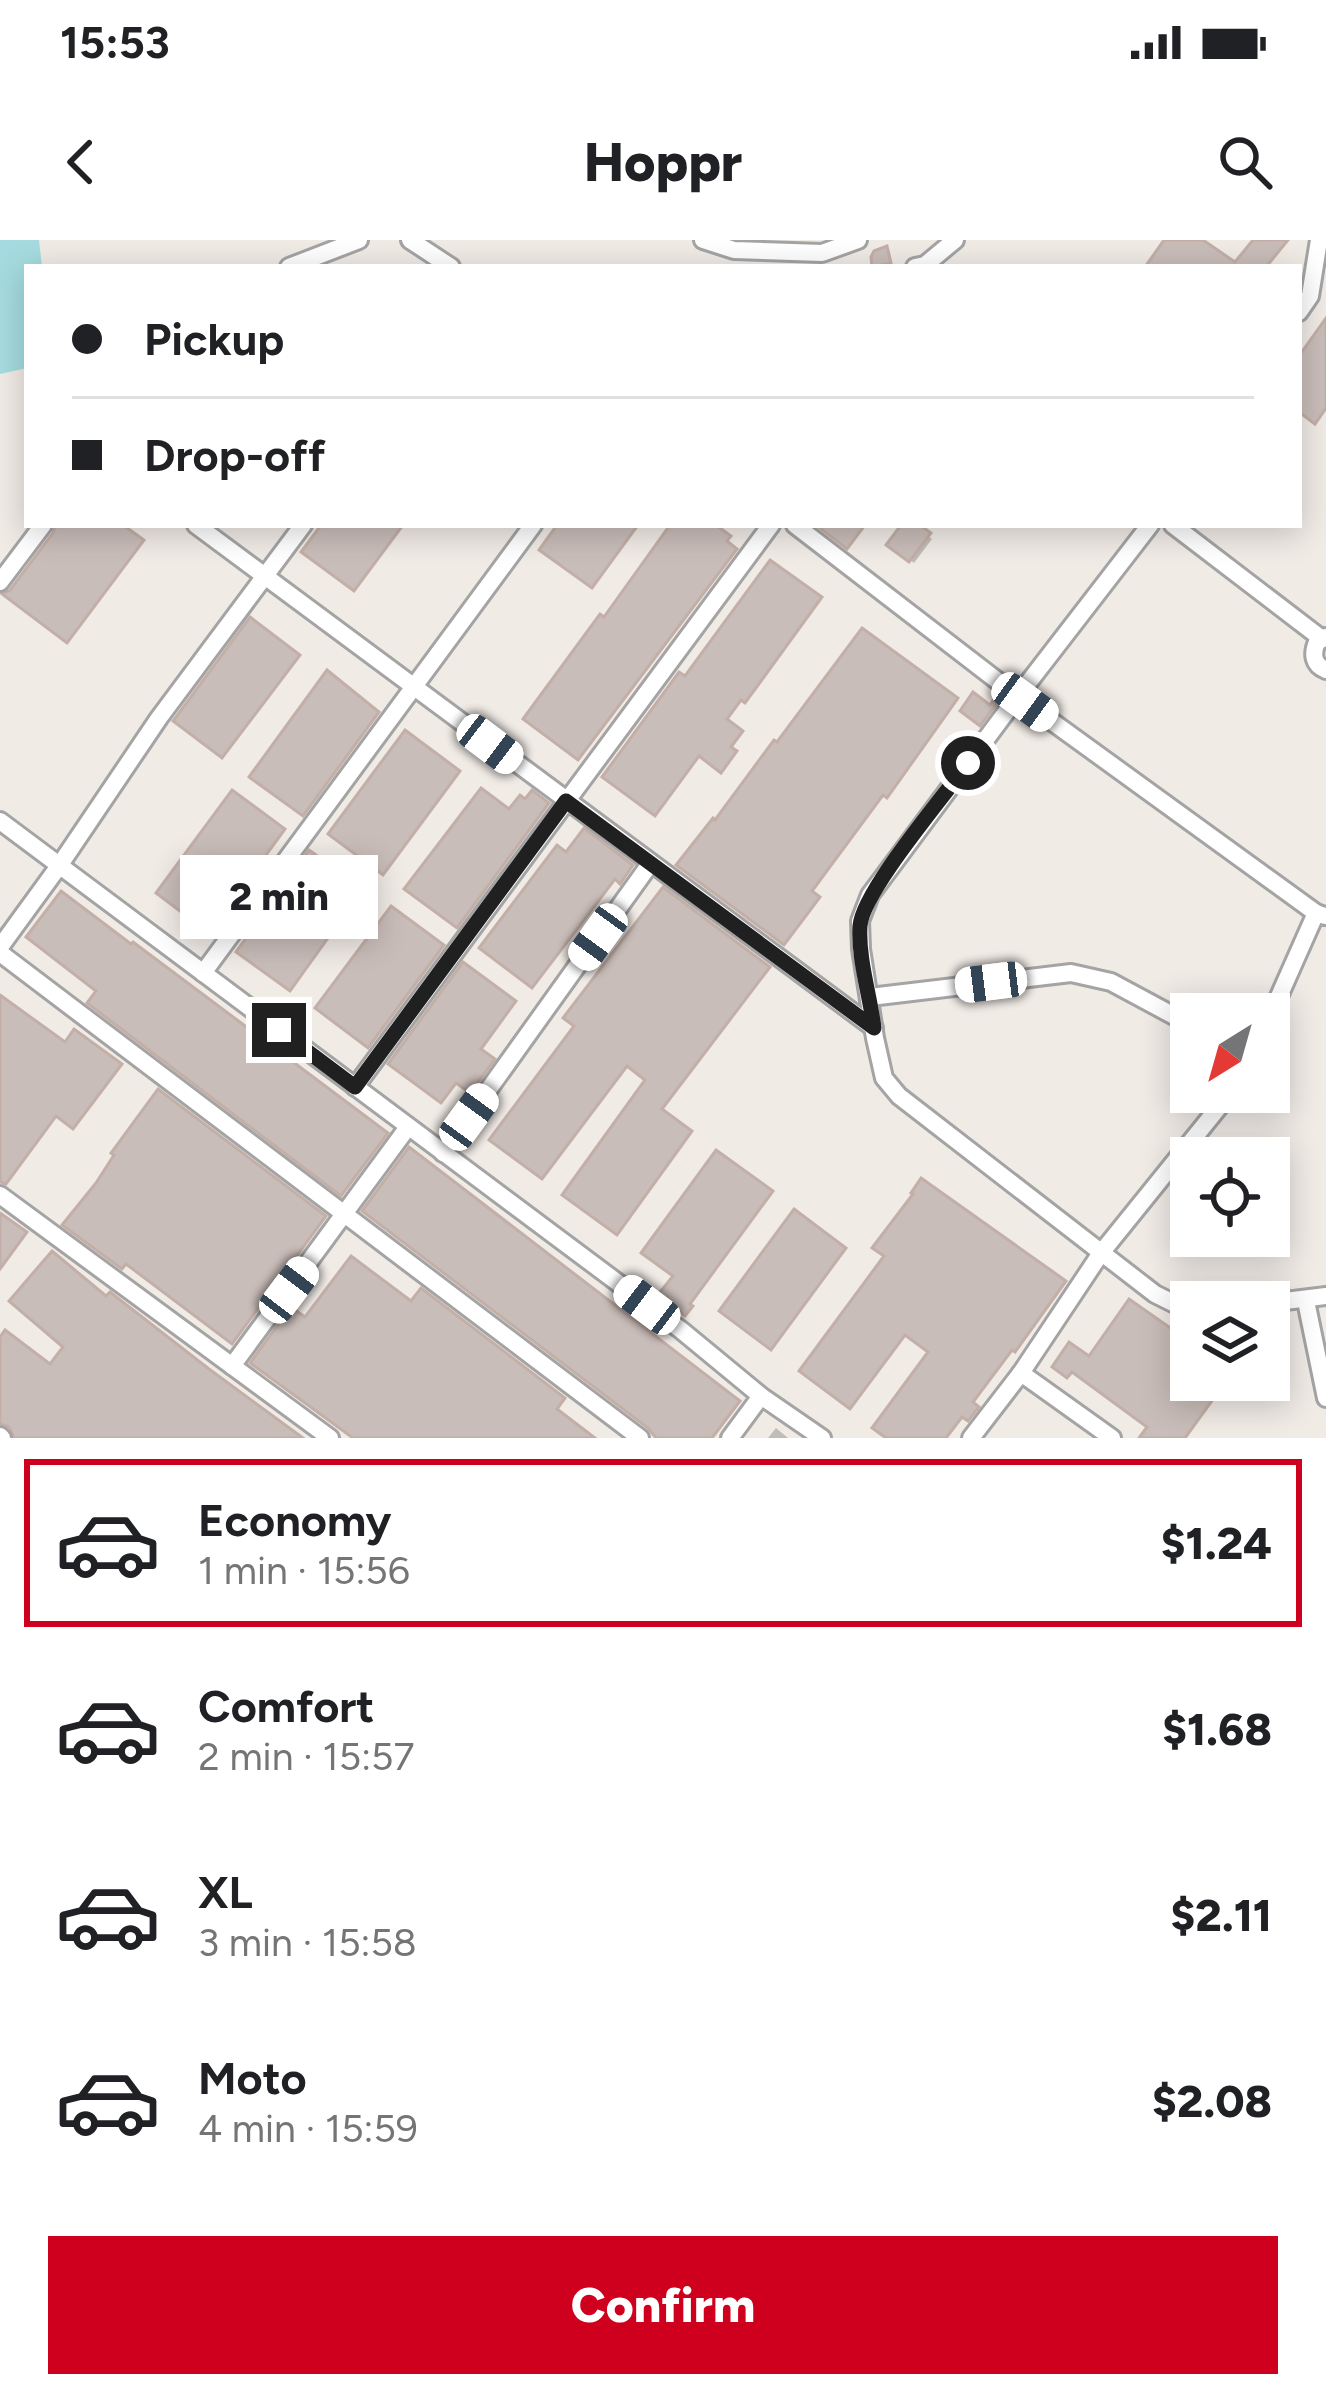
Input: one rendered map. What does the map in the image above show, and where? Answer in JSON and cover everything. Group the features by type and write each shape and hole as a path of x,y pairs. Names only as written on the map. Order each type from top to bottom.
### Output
{"street":[{"path":"297,264 359,240"},
{"path":"410,240 446,264"},
{"path":"703,240 734,250 821,247 858,240"},
{"path":"926,264 955,240"},
{"path":"1302,308 1310,296 1319,240"},
{"path":"0,582 41,528"},
{"path":"200,528 874,1028"},
{"path":"301,528 159,718 0,950 640,1438"},
{"path":"203,973 531,528"},
{"path":"355,1087 769,528"},
{"path":"799,528 1018,696 1323,917 1283,993"},
{"path":"1148,528 870,895 860,921 884,1078 898,1096 1170,1302"},
{"path":"1177,528 1324,638 1314,658 1326,670"},
{"path":"0,821 822,1438"},
{"path":"443,1153 650,865"},
{"path":"870,997 1071,973 1111,982 1170,1014"},
{"path":"971,1438 1101,1253 1216,1113"},
{"path":"232,1366 408,1126"},
{"path":"0,1195 330,1438"},
{"path":"1290,1302 1326,1296"},
{"path":"1306,1301 1326,1398"},
{"path":"1021,1373 1112,1438"},
{"path":"730,1438 761,1396"}],"water":[{"path":"0,240 39,240 42,264 24,264 24,369 0,374"}],"building":[{"path":"1164,240 1203,240 1235,262 1253,240 1288,240 1268,264 1147,264"},
{"path":"887,246 891,263 872,264 874,251"},
{"path":"1326,318 1326,408 1315,424 1302,414 1302,352"},
{"path":"55,528 127,528 144,540 67,643 2,594"},
{"path":"319,528 401,528 354,591 301,552"},
{"path":"555,528 636,528 592,588 539,550"},
{"path":"668,528 720,528 731,536 727,541 737,549 578,760 523,719 600,614 604,617"},
{"path":"820,528 863,528 847,549"},
{"path":"899,528 924,528 931,533 909,562 886,545"},
{"path":"770,560 822,597 745,703 741,700 727,719 743,731 731,747 737,751 721,773 699,756 655,816 602,777 679,672 685,676"},
{"path":"250,617 300,655 222,758 173,721"},
{"path":"862,628 958,698 887,798 883,795 812,891 820,897 784,945 676,865"},
{"path":"327,670 379,712 303,816 249,777"},
{"path":"973,692 990,705 996,696 1000,699 980,726 960,711"},
{"path":"405,730 460,771 383,875 328,834"},
{"path":"481,788 509,809 520,795 525,799 532,790 549,803 457,928 404,889"},
{"path":"232,790 285,829 209,933 156,893"},
{"path":"584,828 633,865 620,884 615,879 532,988 479,948 557,845 566,852"},
{"path":"309,850 363,889 290,991 236,952"},
{"path":"663,887 770,967 662,1109 692,1131 617,1235 562,1195 645,1080 627,1066 542,1179 489,1140 574,1026 563,1018"},
{"path":"61,891 388,1133 341,1196 87,1003 96,991 26,937"},
{"path":"391,906 444,945 368,1048 315,1008"},
{"path":"463,962 516,1001 481,1049 495,1059 470,1093 456,1083 441,1103 388,1064"},
{"path":"0,995 65,1042 74,1029 122,1064 73,1129 56,1116 6,1184 0,1182"},
{"path":"158,1089 326,1216 232,1344 126,1264 122,1269 62,1225"},
{"path":"409,1147 740,1401 712,1438 656,1438 362,1211"},
{"path":"716,1150 773,1191 685,1316 657,1296 673,1276 641,1253"},
{"path":"921,1178 1066,1281 973,1402 979,1407 968,1421 962,1417 946,1438 886,1438 872,1428 928,1352 905,1335 850,1409 799,1371 884,1256 872,1248"},
{"path":"794,1209 846,1248 771,1350 719,1311"},
{"path":"0,1213 27,1232 0,1269"},
{"path":"52,1251 106,1296 110,1292 303,1438 14,1438 9,1427 0,1424 0,1337 5,1330 50,1364 63,1347 9,1301"},
{"path":"351,1256 411,1301 421,1288 565,1398 557,1409 595,1438 353,1438 250,1363 291,1307 305,1317"},
{"path":"1129,1299 1170,1328 1170,1401 1212,1401 1185,1438 1139,1438 1147,1427 1072,1372 1067,1378 1052,1367 1069,1342 1089,1356"}],"route":[{"path":"279,1030 355,1087 566,801 874,1028 860,921 870,895 968,763"}]}
